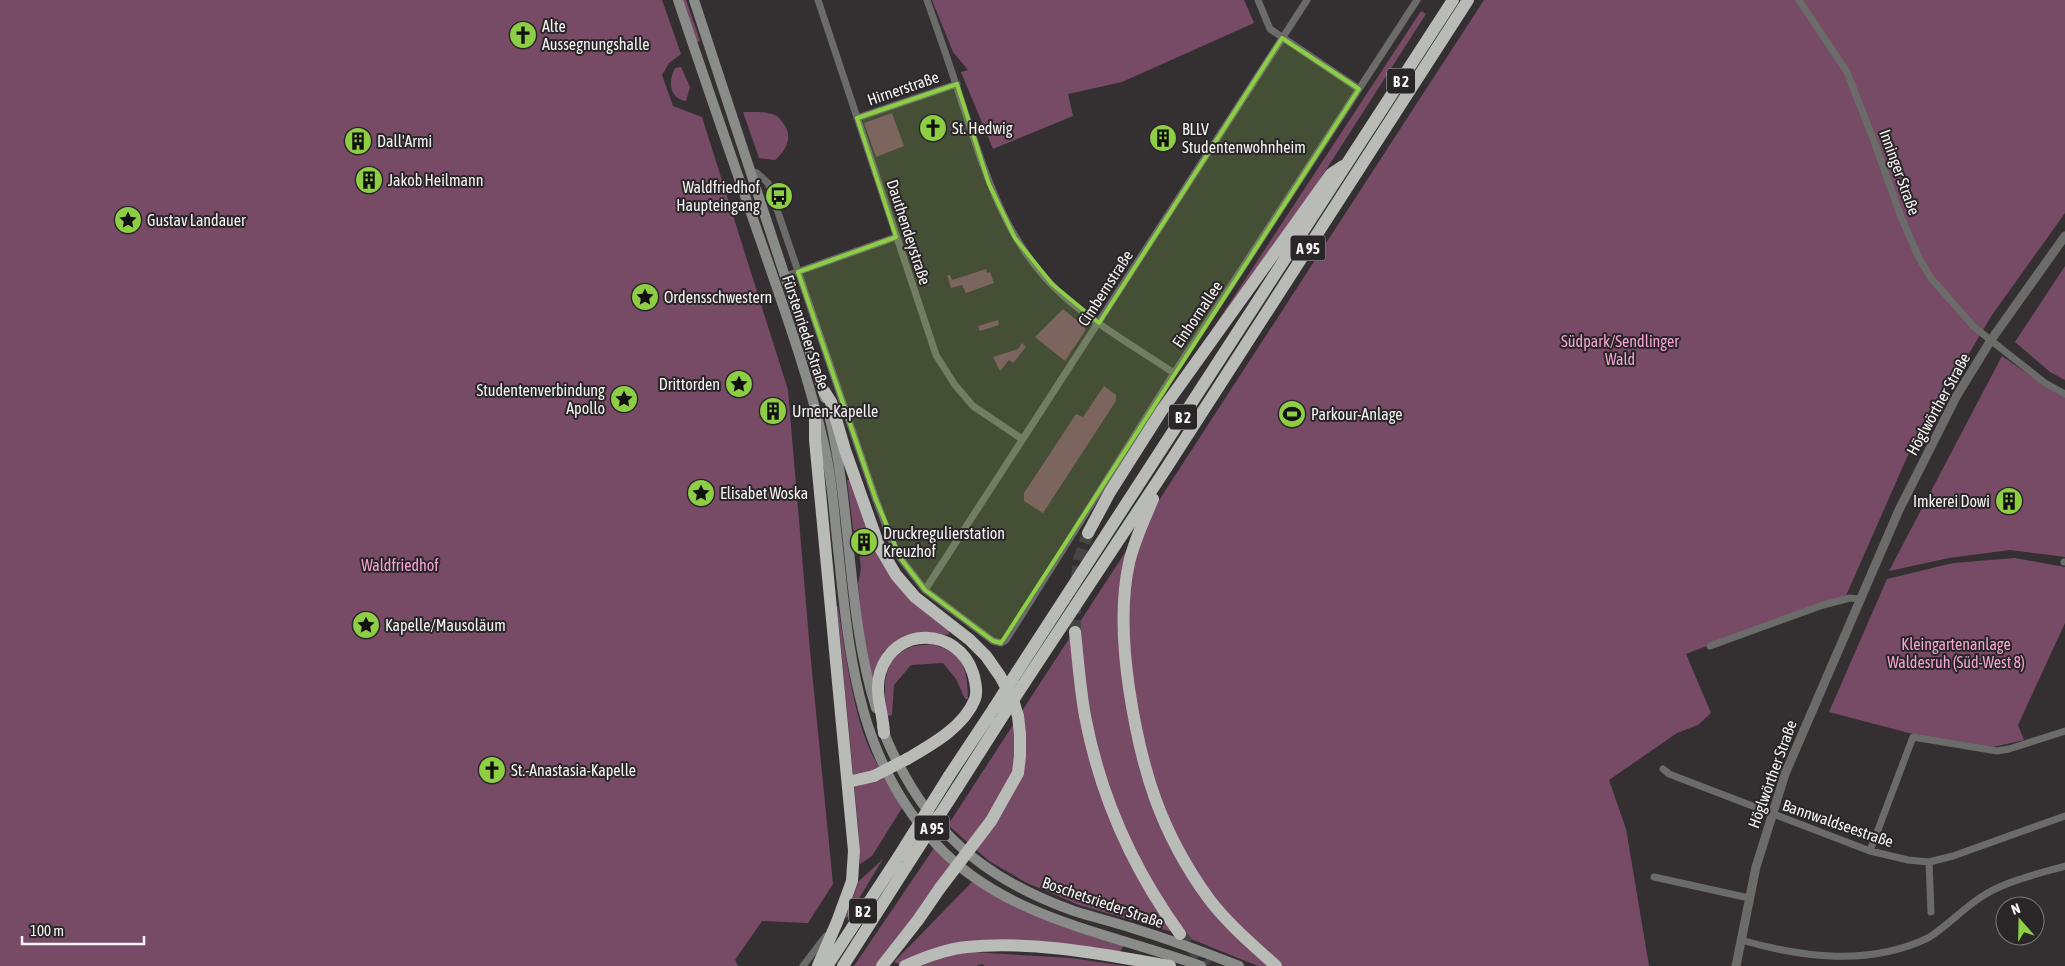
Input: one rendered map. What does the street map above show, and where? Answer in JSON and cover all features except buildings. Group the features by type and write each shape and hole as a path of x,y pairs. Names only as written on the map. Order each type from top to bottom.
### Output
{"highway":[{"name":"B 2","path":"828,966 902,862 950,776 1453,0"},
{"name":"A 95","path":"843,966 902,862 957,788 1468,0"},
{"path":"1088,534 1110,492 1168,403 1331,174 1349,162"},
{"path":"824,391 831,402 845,450 879,546 896,575 915,597 970,640 986,656 1013,700 1018,716 1020,734 1018,773 991,821 882,966"},
{"path":"815,410 815,440 854,851 852,881 838,922 818,966"},
{"path":"1165,470 1136,538 1129,565 1123,608 1125,657 1136,733 1148,781 1158,808 1172,839 1188,867 1210,900 1247,940 1276,966"},
{"path":"1075,632 1085,716 1094,757 1114,815 1146,883 1180,934"},
{"path":"848,782 874,776 907,759 943,736 962,718 975,698 976,681 962,652 950,643 935,638 922,637 906,641 890,653 880,671 876,689 883,717 884,733"},
{"path":"905,966 929,955 947,950 992,946 1073,950 1170,966"}],"main road":[{"name":"Fürstenrieder Straße","path":"678,0 792,333 815,410 828,461 847,634 855,684 879,758 900,796"},
{"name":"Fürstenrieder Straße","path":"694,0 708,47 824,391 842,484 859,632 868,683 884,733 909,783"},
{"path":"696,51 708,47"},
{"name":"Boschetsrieder Straße","path":"909,783 927,812 965,852 989,871 1023,890 1074,911 1178,943 1239,966"},
{"name":"Boschetsrieder Straße","path":"900,796 919,824 955,862 980,882 1016,903 1068,924 1201,966"}],"street":[{"name":"Dauthendeystraße","path":"818,0 934,351 954,385 973,406 1022,439"},
{"path":"927,0 957,84 989,184 1015,238 1032,262 1067,299 1099,323 1174,373"},
{"path":"1258,0 1270,29 1359,89"},
{"name":"Cimbernstraße","path":"925,590 1307,0"},
{"name":"Einhornallee","path":"1001,643 1006,640 1174,373 1417,0"},
{"name":"Inninger Straße","path":"1799,0 1847,72 1901,217 1919,258 1931,278 1974,327 2045,382 2065,394"},
{"name":"Hirnerstraße","path":"857,118 957,84"},
{"name":"Fürstenrieder Straße","path":"751,171 757,173 768,184 893,545 901,560 925,590 992,641 1001,643"},
{"name":"Höglwörther Straße","path":"1736,966 1749,898 1785,774 1859,599 1908,492 1956,397 1991,340 2065,236"},
{"path":"786,276 896,237"},
{"path":"1710,646 1823,605 1850,598 1859,599"},
{"path":"1870,851 1913,737 1997,751 2065,731"},
{"name":"Bannwaldseestraße","path":"1664,769 1669,774 1772,815 1870,851 1908,860 1929,862 1953,856 2065,816"},
{"path":"1929,862 1930,912"},
{"path":"1741,940 1837,962 1883,958 1899,953 1930,937 1987,893 2065,866"},
{"path":"1654,877 1749,898"},
{"path":"803,966 838,922"}],"highlighted area":[{"path":"1282,38 1359,89 1001,643 993,641 925,590 901,559 876,500 798,272 896,237 857,118 957,84 989,184 1015,238 1052,284 1099,323"}],"green space":[{"name":"Waldfriedhof","path":"0,0 662,0 681,54 669,63 662,75 673,106 702,117 788,390 810,651 833,884 808,923 762,921 735,960 738,966 0,966"},
{"path":"683,0 686,0 700,41 697,42"},
{"path":"932,0 1244,0 1254,23 1122,82 1068,94 1073,116 993,149 961,72 968,70 953,52"},
{"name":"Südpark/Sendlinger Wald","path":"1484,0 2065,0 2065,213 1992,315 1908,455 1845,598 1753,628 1686,654 1711,713 1698,725 1677,733 1609,780 1626,829 1649,966 1258,966 1176,933 1079,905 1027,883 989,861 948,825"},
{"path":"1421,11 1426,14 1313,190 1197,353"},
{"path":"681,67 690,87 686,101 673,93 671,83 675,68"},
{"path":"743,112 771,114 777,116 783,123 788,133 787,143 775,160 759,158"},
{"path":"892,113 904,146 876,157 864,123"},
{"path":"2065,266 2065,380 2050,372 2015,342"},
{"path":"986,269 987,273 990,272 994,283 966,293 962,285 951,288 947,275 950,275 952,280"},
{"path":"1063,309 1085,327 1085,331 1065,361 1035,337"},
{"path":"998,320 999,325 980,331 978,326"},
{"path":"1022,343 1026,347 1013,363 1009,360 1000,371 993,357 1018,349"},
{"path":"2002,356 2065,397 2065,557 2010,550 1949,558 1889,571"},
{"path":"1104,386 1116,395 1116,401 1043,513 1024,501 1024,493 1076,414 1083,417"},
{"path":"847,480 851,480 873,545 950,631 948,635 927,632 904,636 883,652 872,678 862,624 858,584 861,569 859,550 853,528"},
{"name":"Kleingartenanlage Waldesruh (Süd-West 8)","path":"2015,558 2065,567 2065,623 2018,725 2024,740 1993,747 1909,733 1829,712 1887,579 1953,563"},
{"path":"837,606 852,691 862,731 902,808 872,856 860,864 859,836"},
{"path":"932,644 951,652 962,664 967,679 968,699 965,699 956,679 943,663 911,665 894,685 892,715 887,716 885,697 886,677 893,660 909,648"},
{"path":"934,848 959,871 876,966 854,966"},
{"path":"883,859 847,918 845,917 859,881"},
{"path":"972,882 1010,903 1046,919 1124,945 1119,953 948,944 899,964 894,962"},
{"path":"971,952 1071,958 1125,966 985,966 982,964 976,966 920,966 948,956"}],"tunnel":[{"path":"1075,632 1075,593 1079,560 1088,533"},
{"path":"1180,934 1207,966"}],"place":[{"name":"Alte Aussegnungshalle","path":"523,35"},
{"name":"St. Hedwig","path":"933,128"},
{"name":"BLLV Studentenwohnheim","path":"1163,138"},
{"name":"Dall'Armi","path":"358,141"},
{"name":"Jakob Heilmann","path":"369,180"},
{"name":"Waldfriedhof Haupteingang","path":"779,196"},
{"name":"Gustav Landauer","path":"128,220"},
{"name":"Ordensschwestern","path":"645,297"},
{"name":"Drittorden","path":"739,384"},
{"name":"Studentenverbindung Apollo","path":"624,399"},
{"name":"Urnen-Kapelle","path":"773,411"},
{"name":"Parkour-Anlage","path":"1292,414"},
{"name":"Elisabet Woska","path":"701,493"},
{"name":"Imkerei Dowi","path":"2009,501"},
{"name":"Druckregulierstation Kreuzhof","path":"864,542"},
{"name":"Kapelle/Mausoläum","path":"366,625"},
{"name":"St.-Anastasia-Kapelle","path":"492,770"}]}
